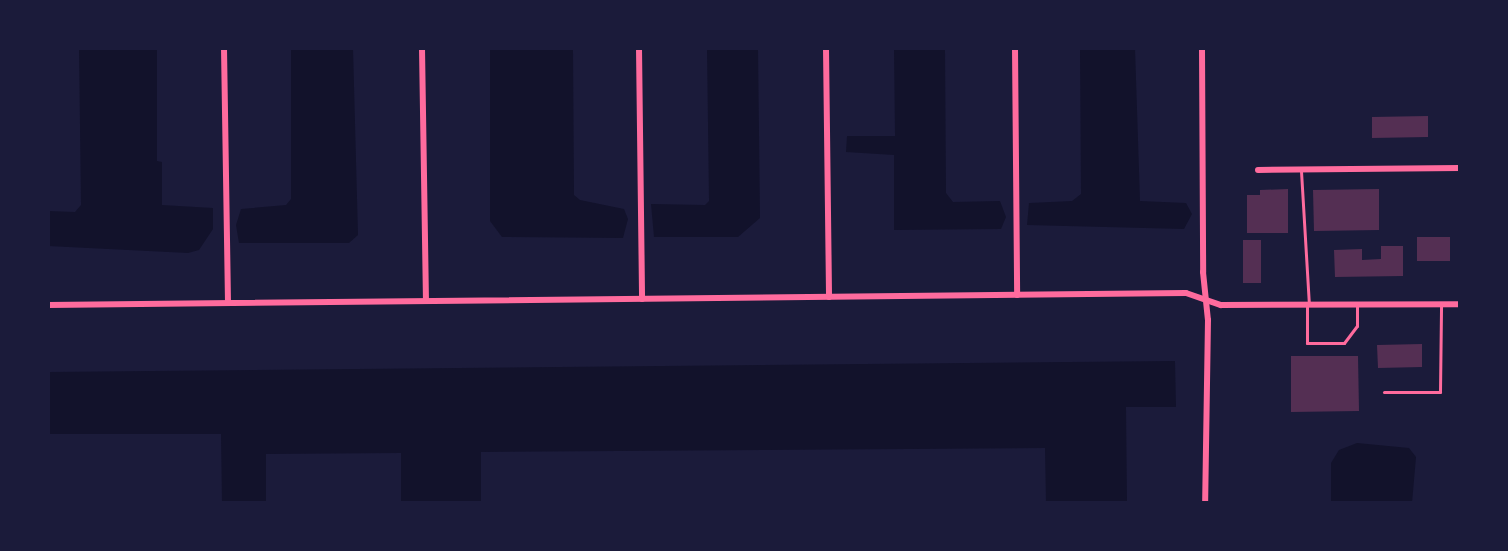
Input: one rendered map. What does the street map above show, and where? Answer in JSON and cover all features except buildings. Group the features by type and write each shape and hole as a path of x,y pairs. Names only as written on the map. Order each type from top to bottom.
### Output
{"street":[{"path":"224,48 228,303"},
{"path":"422,48 426,302"},
{"path":"639,48 642,299"},
{"path":"826,48 829,297"},
{"path":"1014,48 1017,295"},
{"path":"1202,48 1206,300 1205,503"},
{"path":"1258,170 1460,168"},
{"path":"48,305 1186,293 1221,305 1460,304"}],"lane":[{"path":"1301,170 1308,305 1307,344 1344,343 1357,326 1357,304"},
{"path":"1384,392 1440,392 1441,304"}],"shaded area":[{"path":"79,48 157,48 157,161 162,162 162,205 213,208 213,229 199,250 188,253 48,246 48,211 75,212 81,205"},
{"path":"291,48 353,48 358,235 349,243 239,243 236,225 241,209 286,205 291,199"},
{"path":"490,48 573,48 574,195 580,200 624,209 628,219 623,238 502,237 490,221"},
{"path":"707,48 758,48 760,218 738,237 654,237 651,204 705,205 709,201"},
{"path":"894,48 945,48 946,193 953,202 1000,201 1006,217 1001,229 894,230 894,155 846,152 847,136 895,136"},
{"path":"1080,48 1135,48 1140,201 1186,203 1192,214 1184,229 1027,225 1029,203 1072,201 1081,194"},
{"path":"1175,361 1176,407 1126,407 1127,503 1046,503 1045,448 481,452 481,503 401,503 401,453 266,454 266,503 222,503 221,434 48,434 48,372"},
{"path":"1357,443 1409,448 1416,457 1412,503 1331,503 1331,463 1339,450"}]}
